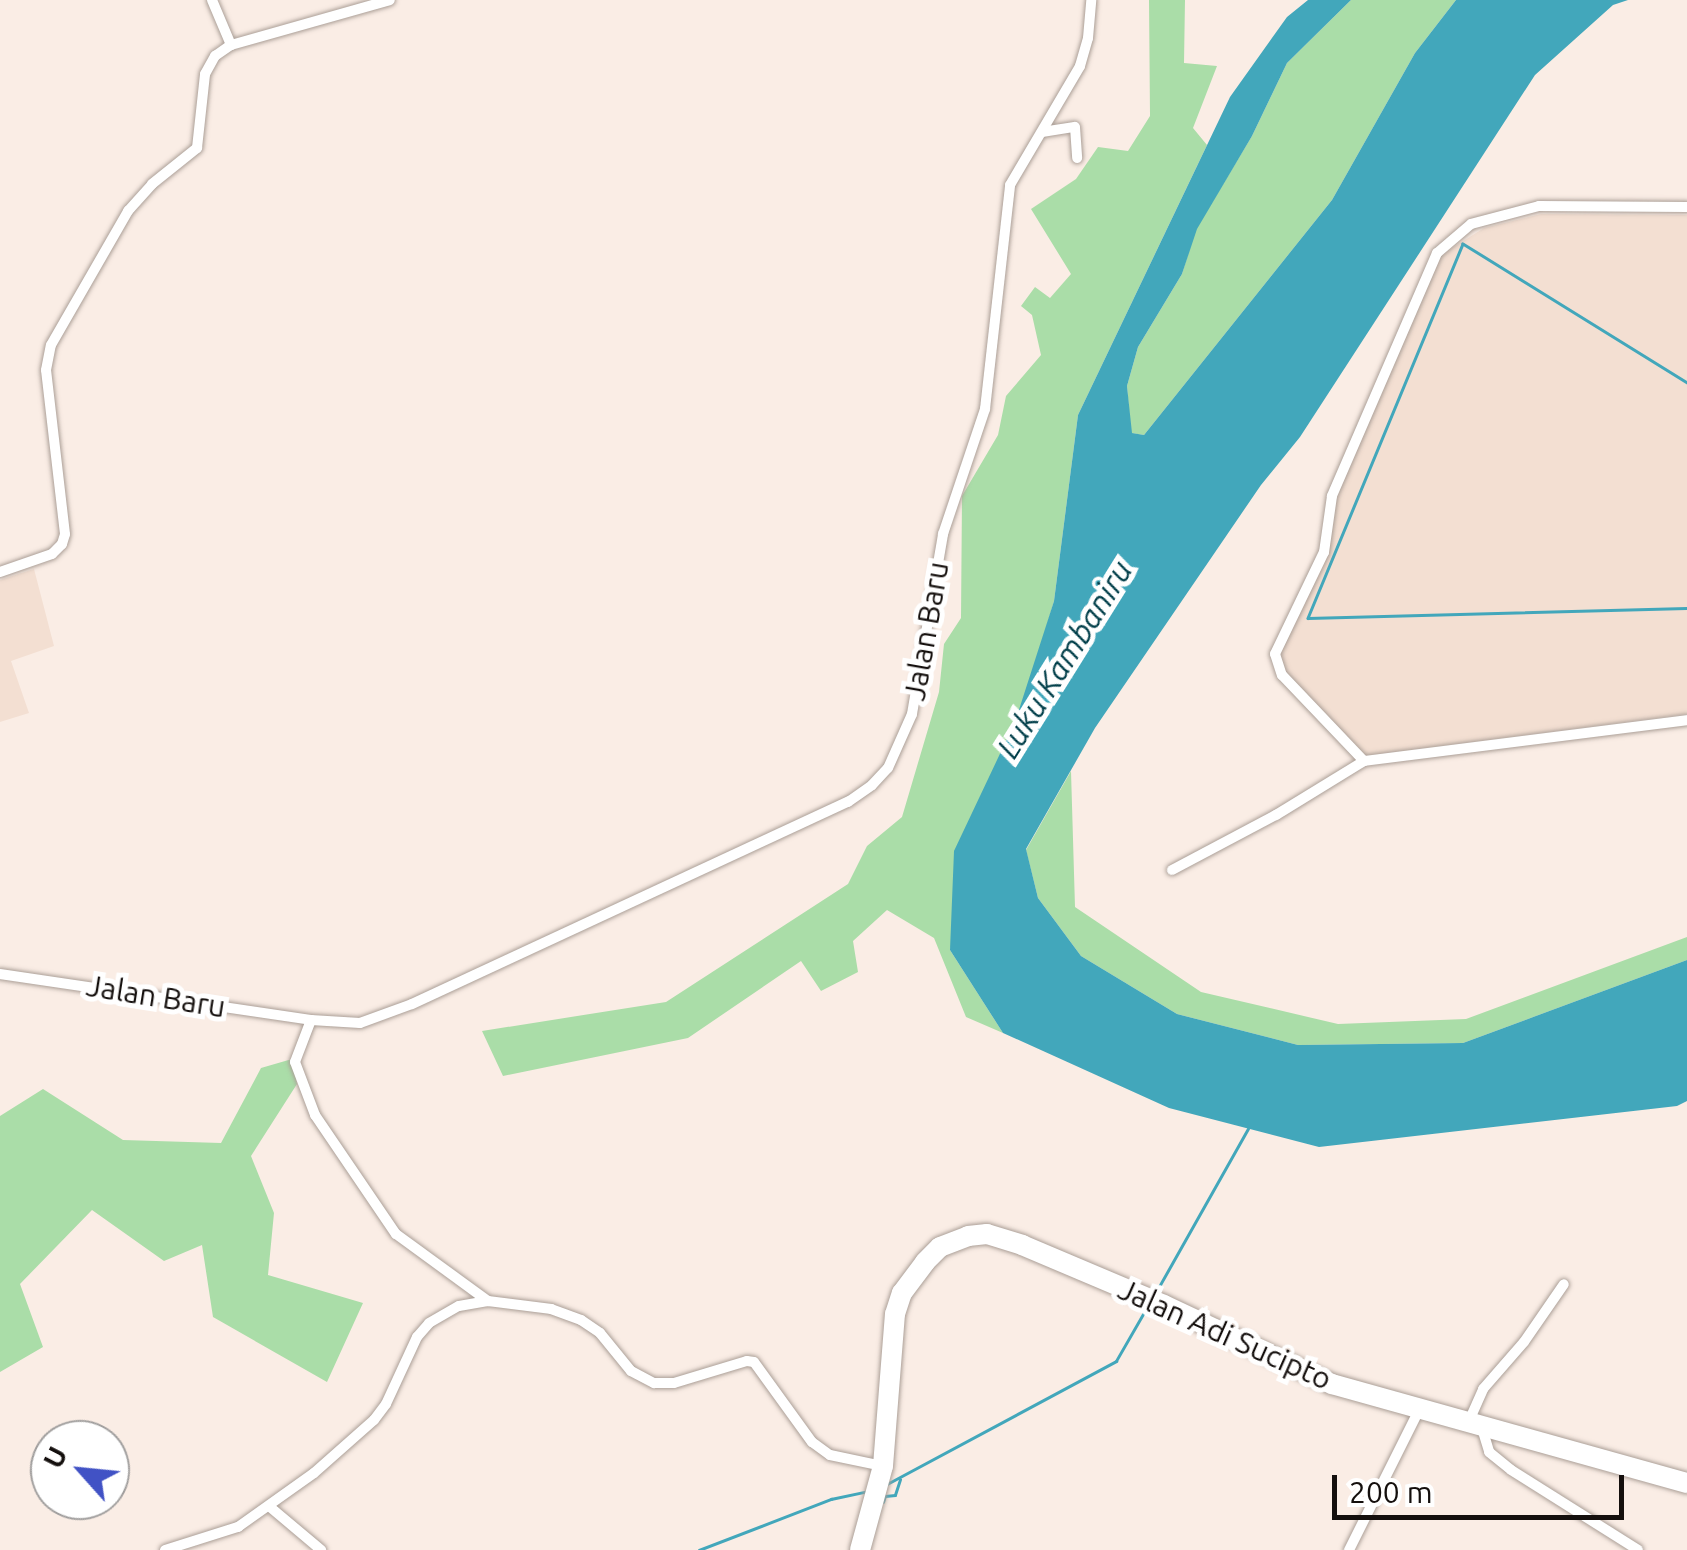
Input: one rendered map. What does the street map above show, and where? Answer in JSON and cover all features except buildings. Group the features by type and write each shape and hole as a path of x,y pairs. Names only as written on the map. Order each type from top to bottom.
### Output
{"highway":[{"name":"Jalan Adi Sucipto","path":"882,1470 895,1314 915,1274 940,1247 968,1236 1001,1237 1157,1301 1300,1372 1687,1484"},
{"path":"860,1550 882,1470"}],"street":[{"path":"212,0 231,45"},
{"path":"0,572 52,554 62,544 65,534 46,370 51,345 128,211 152,184 196,148 205,74 215,56 231,45 390,0"},
{"name":"Jalan Baru","path":"0,974 311,1020 360,1023 412,1004 848,802 888,768 918,691 943,534 985,409 1010,185 1086,53 1092,0"},
{"path":"1042,132 1074,127 1077,158"},
{"path":"1364,761 1282,675 1275,654 1324,552 1332,496 1432,258 1472,224 1533,207 1687,207"},
{"path":"1172,870 1276,816 1364,761 1687,720"},
{"path":"311,1020 295,1062 316,1115 396,1234 488,1300"},
{"path":"1564,1284 1524,1342 1483,1390 1475,1423 1490,1452 1511,1470 1638,1550"},
{"path":"165,1550 238,1527 270,1506 374,1420 386,1404 417,1336 429,1323 459,1306 488,1300 551,1309 581,1320 600,1332 630,1371 654,1383 674,1383 747,1360 754,1362 812,1442 830,1455 882,1470"},
{"path":"1349,1550 1421,1408"},
{"path":"270,1506 321,1550"}],"shaded area":[{"path":"1541,214 1687,215 1687,714 1365,756 1281,671 1277,661 1327,554 1334,501 1438,257 1484,228"},
{"path":"34,569 54,646 11,661 29,713 0,722 0,580"}],"green space":[{"path":"1149,0 1185,0 1184,63 1217,66 1193,128 1207,145 1078,415 1054,601 950,950 1003,1033 966,1017 934,938 887,910 853,941 858,972 821,991 801,961 688,1038 503,1076 482,1031 666,1002 848,884 867,846 902,817 939,692 944,644 961,618 962,496 998,435 1006,396 1041,355 1032,315 1021,306 1035,287 1050,298 1071,274 1031,209 1076,179 1098,147 1128,151 1150,116"},
{"path":"1351,0 1456,0 1415,53 1332,200 1144,435 1131,433 1127,386 1138,347 1182,274 1196,229 1252,136 1287,63"},
{"path":"1071,771 1075,907 1201,992 1338,1024 1466,1019 1687,937 1687,960 1463,1043 1298,1045 1177,1014 1081,956 1038,898 1026,850"},
{"path":"292,1059 297,1084 251,1156 274,1213 268,1275 363,1303 327,1382 213,1317 202,1245 164,1261 92,1210 20,1284 43,1347 0,1372 0,1116 43,1089 123,1140 221,1143 261,1068"}],"water":[{"name":"Luku Kambaniru","path":"1308,0 1351,0 1287,63 1252,136 1197,229 1182,274 1138,347 1127,386 1132,433 1144,435 1332,200 1415,53 1456,0 1628,0 1613,5 1535,75 1300,437 1261,485 1095,728 1026,849 1038,898 1081,956 1177,1014 1298,1045 1463,1043 1687,960 1687,1101 1677,1106 1319,1147 1169,1108 1003,1033 950,950 954,851 1015,722 1054,601 1078,415 1230,97 1287,17"}],"waterway":[{"path":"1687,383 1463,244 1308,618 1687,608"},
{"path":"1156,1292 1248,1129"},
{"path":"887,1484 1116,1361 1147,1307"},
{"path":"883,1502 885,1496 895,1495 900,1480"},
{"path":"699,1550 831,1499 865,1492"}]}
